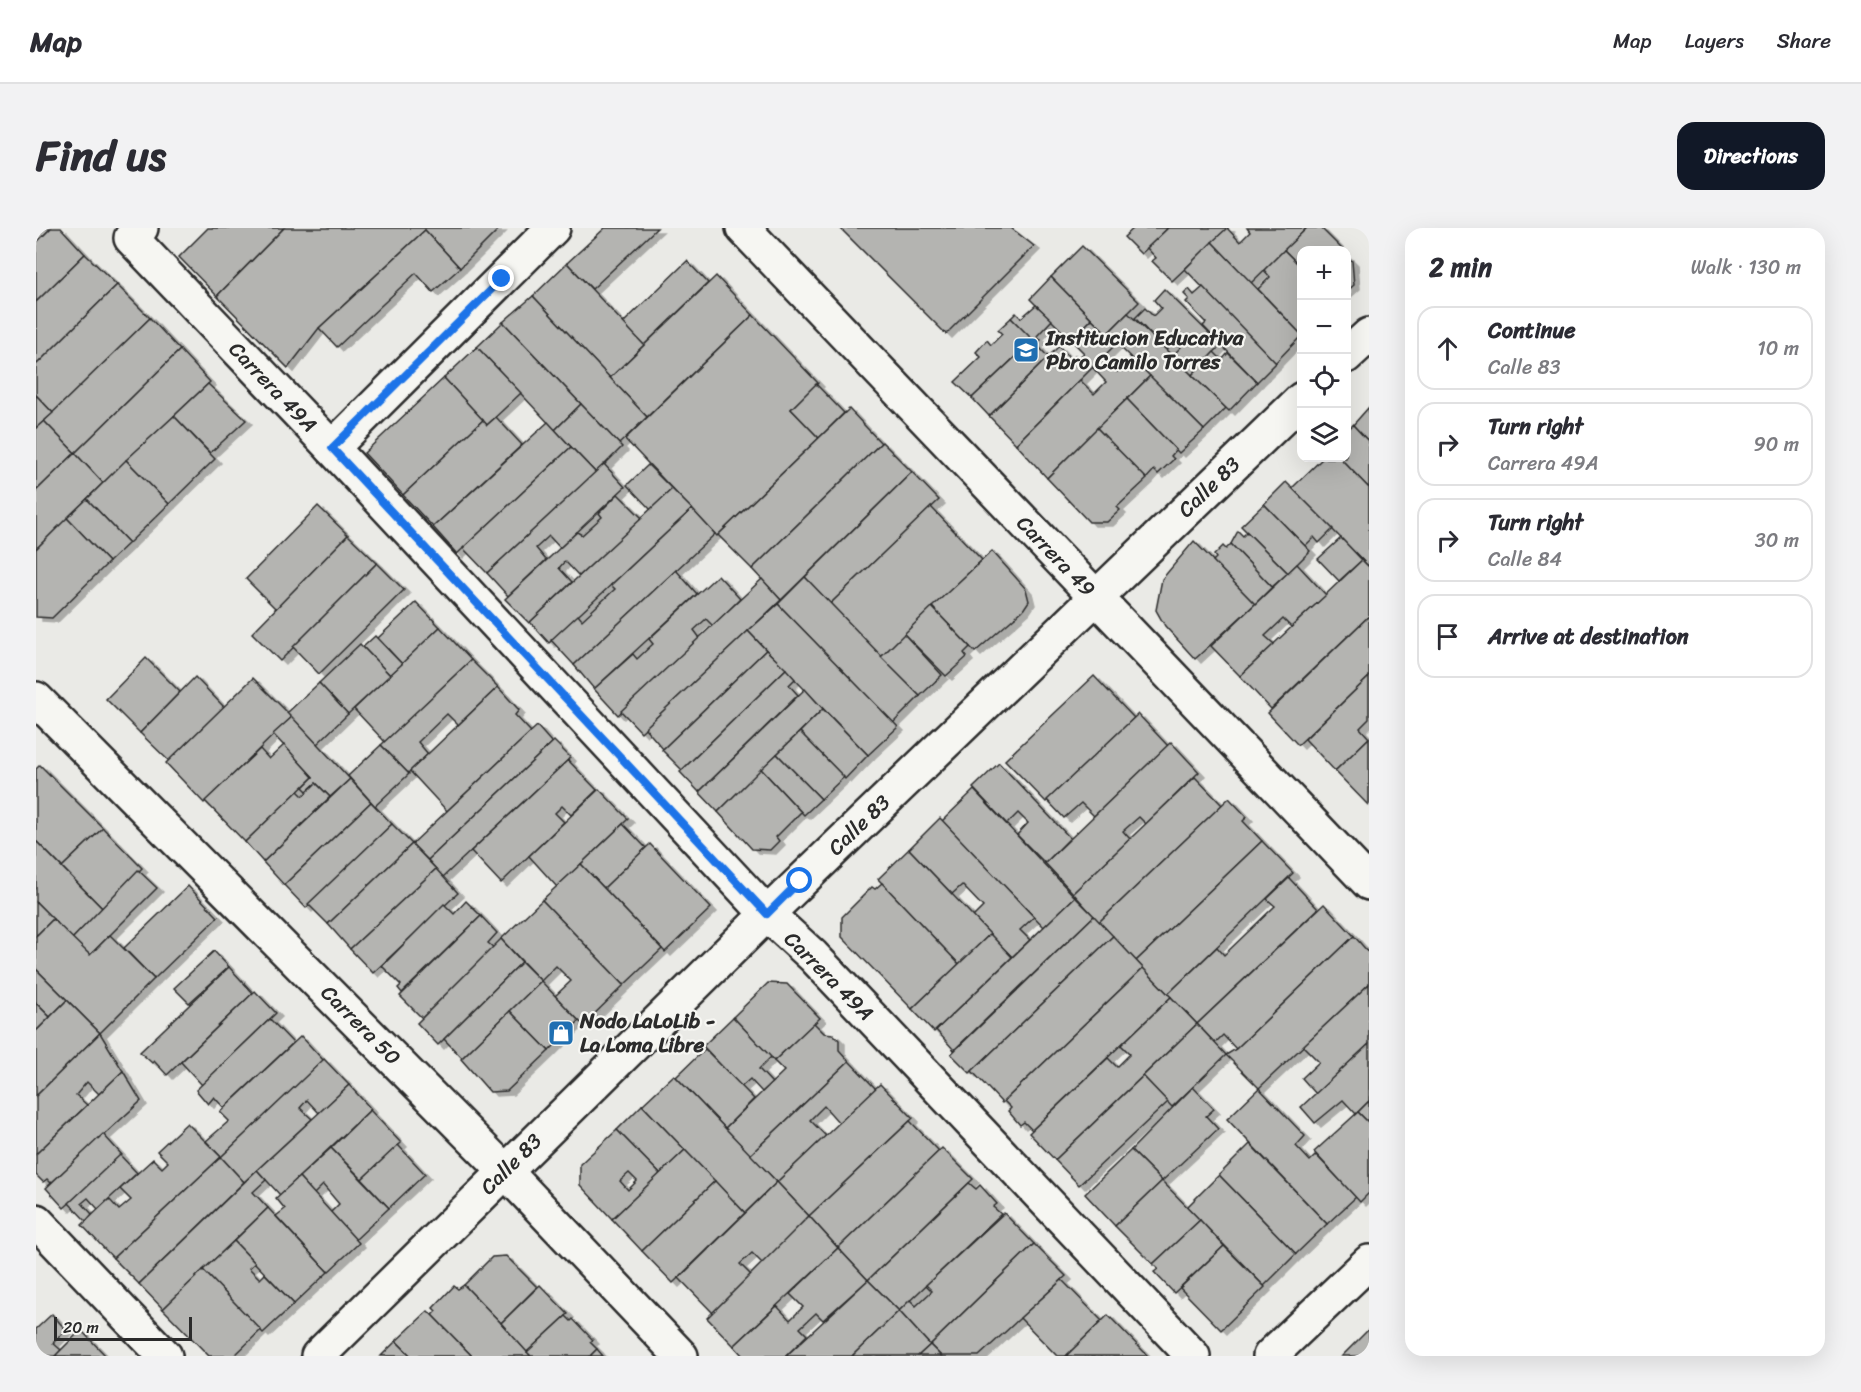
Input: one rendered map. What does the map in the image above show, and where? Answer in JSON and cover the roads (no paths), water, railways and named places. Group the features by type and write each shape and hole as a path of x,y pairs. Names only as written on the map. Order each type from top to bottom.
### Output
{"street":[{"path":"332,448 553,228"},
{"name":"Carrera 49","path":"743,228 1369,883"},
{"name":"Carrera 49A","path":"131,231 767,914 813,956 1193,1356"},
{"path":"1349,354 1369,335"},
{"name":"Calle 83","path":"318,1356 504,1170 767,914 1297,404"},
{"name":"Carrera 50","path":"36,699 504,1170 681,1356"},
{"path":"36,1221 165,1356"},
{"path":"1270,1356 1369,1262"}],"place":[{"name":"Institucion Educativa Pbro Camilo Torres","path":"1026,350"},
{"name":"Nodo LaLoLib - La Loma Libre","path":"561,1033"}]}
